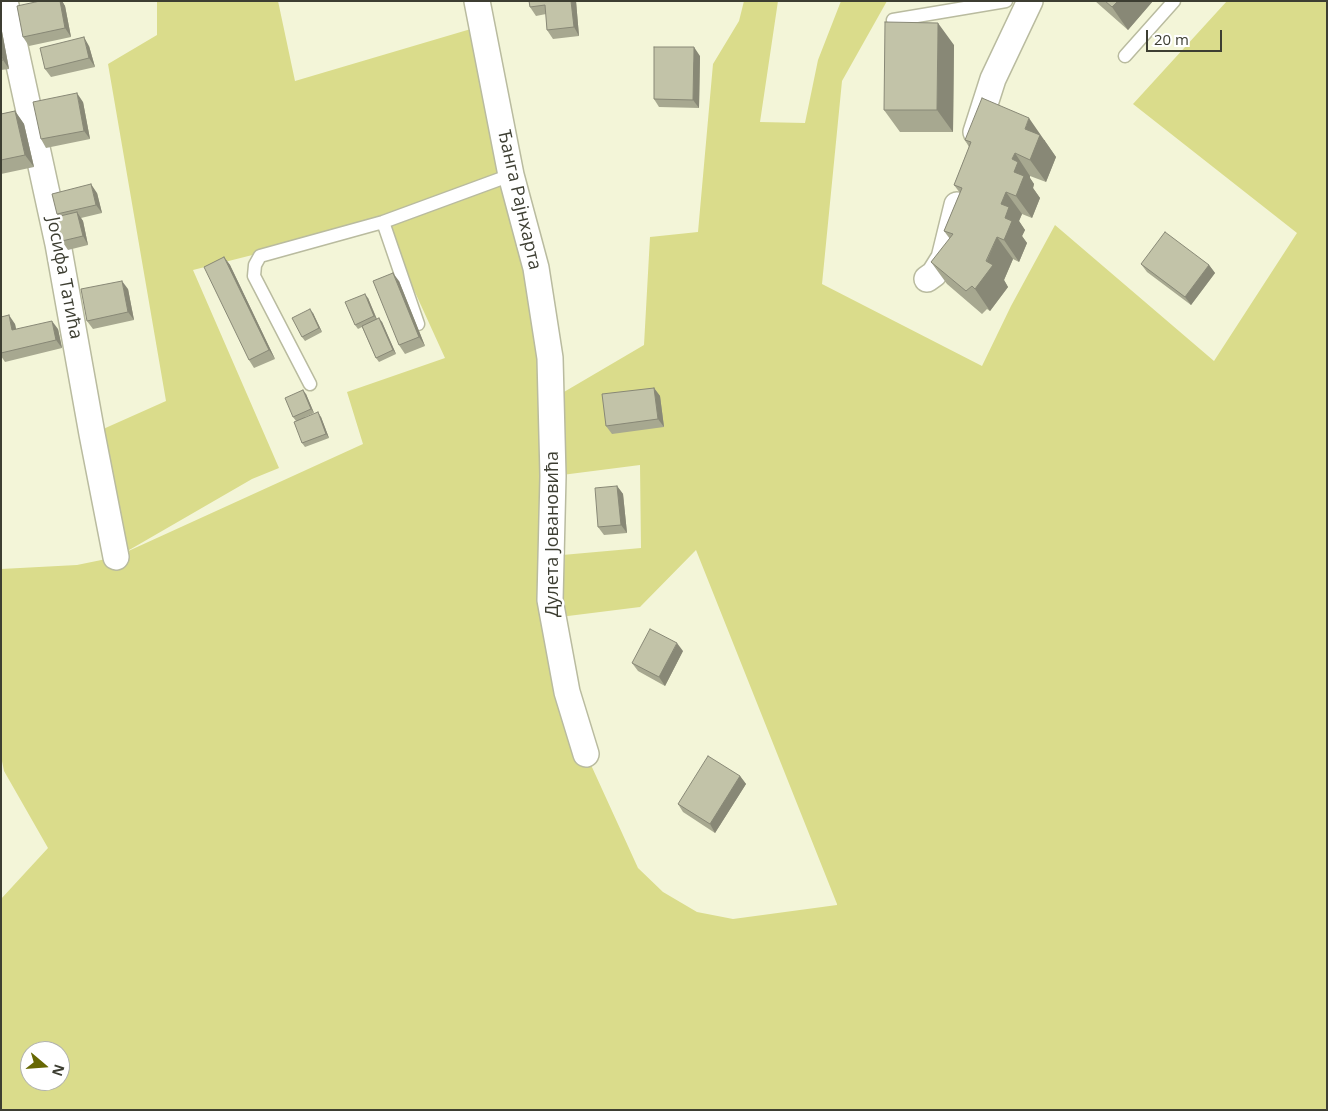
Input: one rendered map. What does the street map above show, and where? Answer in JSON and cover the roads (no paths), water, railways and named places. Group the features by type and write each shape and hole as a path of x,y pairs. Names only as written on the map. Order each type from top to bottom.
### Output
{"street":[{"name":"Јосифа Татића","path":"5,1 58,244 116,557"},
{"name":"Ђанга Рајнхарта","path":"477,1 511,175 536,268 550,358 551,399"},
{"path":"971,152 994,78 1030,1"},
{"path":"927,279 934,274 944,258 964,179"},
{"name":"Дулета Јовановића","path":"551,399 554,476 550,600 567,692 586,754"}],"lane":[{"path":"893,20 1006,1"},
{"path":"1125,56 1174,1"},
{"path":"310,384 254,276 255,265 260,256 383,222 511,175"},
{"path":"383,222 418,324"}]}
